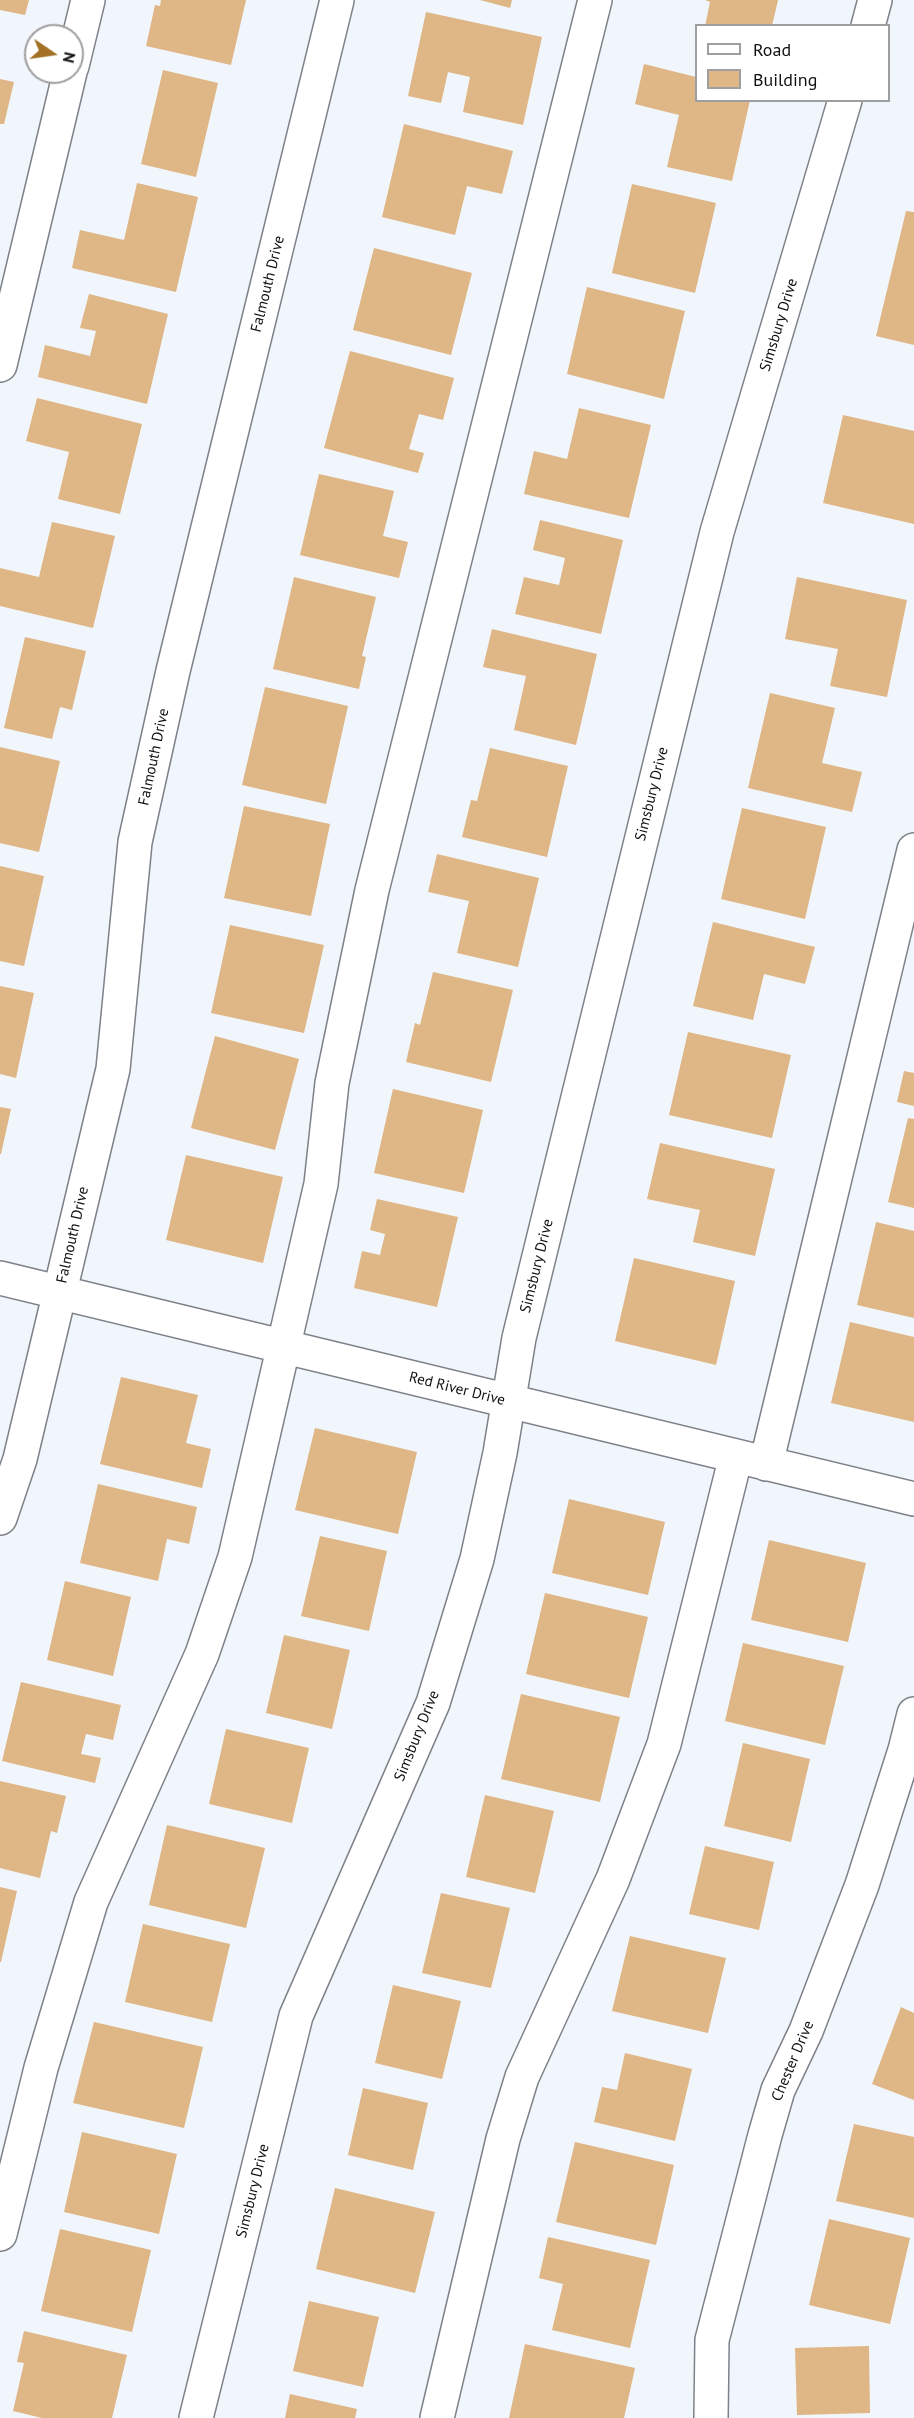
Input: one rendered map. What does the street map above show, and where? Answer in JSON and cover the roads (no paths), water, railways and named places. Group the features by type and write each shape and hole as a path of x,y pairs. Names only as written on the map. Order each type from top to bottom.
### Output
{"street":[{"path":"82,24 88,0"},
{"name":"Falmouth Drive","path":"0,1518 20,1459 113,1069 135,842 173,671 337,0"},
{"path":"0,2234 41,2068 91,1902 202,1654 235,1557 321,1184 332,1083 372,890 595,0"},
{"path":"869,24 875,0"},
{"path":"0,364 67,84"},
{"name":"Simsbury Drive","path":"196,2418 296,2016 433,1703 477,1559 500,1453 519,1338 717,532 844,102"},
{"path":"437,2418 503,2139 522,2077 613,1879 664,1744 751,1460 914,850"},
{"name":"Red River Drive","path":"0,1278 914,1499"},
{"name":"Chester Drive","path":"711,2418 712,2340 765,2135 778,2090 806,2031 862,1885 905,1750 914,1714"}]}
